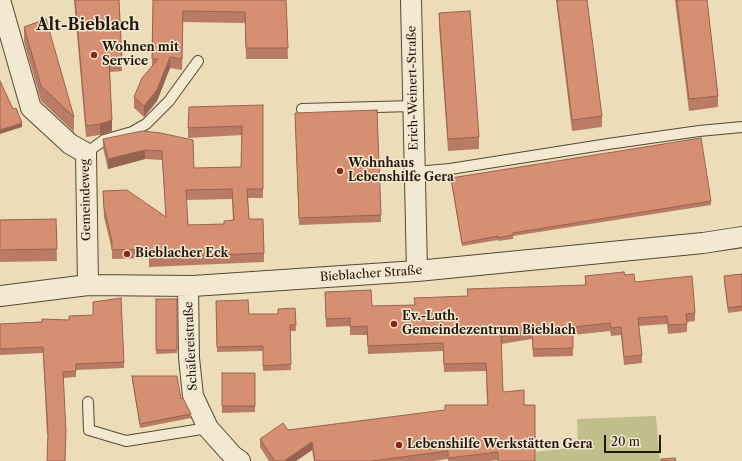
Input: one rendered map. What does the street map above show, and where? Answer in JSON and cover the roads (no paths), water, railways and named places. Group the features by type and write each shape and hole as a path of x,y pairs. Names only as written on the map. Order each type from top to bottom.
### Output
{"street":[{"name":"Gemeindeweg","path":"0,0 31,108 70,144 86,153 88,285"},
{"name":"Erich-Weinert-Straße","path":"411,0 417,271"},
{"name":"Bieblacher Straße","path":"0,296 88,285 188,286 417,271 703,243 742,237"},
{"name":"Schäfereistraße","path":"188,286 189,358 194,396 208,428 233,456 240,461"}],"lane":[{"path":"86,153 104,140 132,132 146,124 169,101 198,61"},
{"path":"302,109 413,106"},
{"path":"415,172 450,170 608,144 742,126"},
{"path":"88,402 89,430 126,441 208,428"}],"place":[{"name":"Wohnen mit Service","path":"94,55"},
{"name":"Wohnhaus Lebenshilfe Gera","path":"340,171"},
{"name":"Bieblacher Eck","path":"127,254"},
{"name":"Ev.-Luth. Gemeindezentrum Bieblach","path":"394,324"},
{"name":"Lebenshilfe Werkstätten Gera","path":"399,445"}],"district":[{"name":"Alt-Bieblach","path":"88,25"}]}
